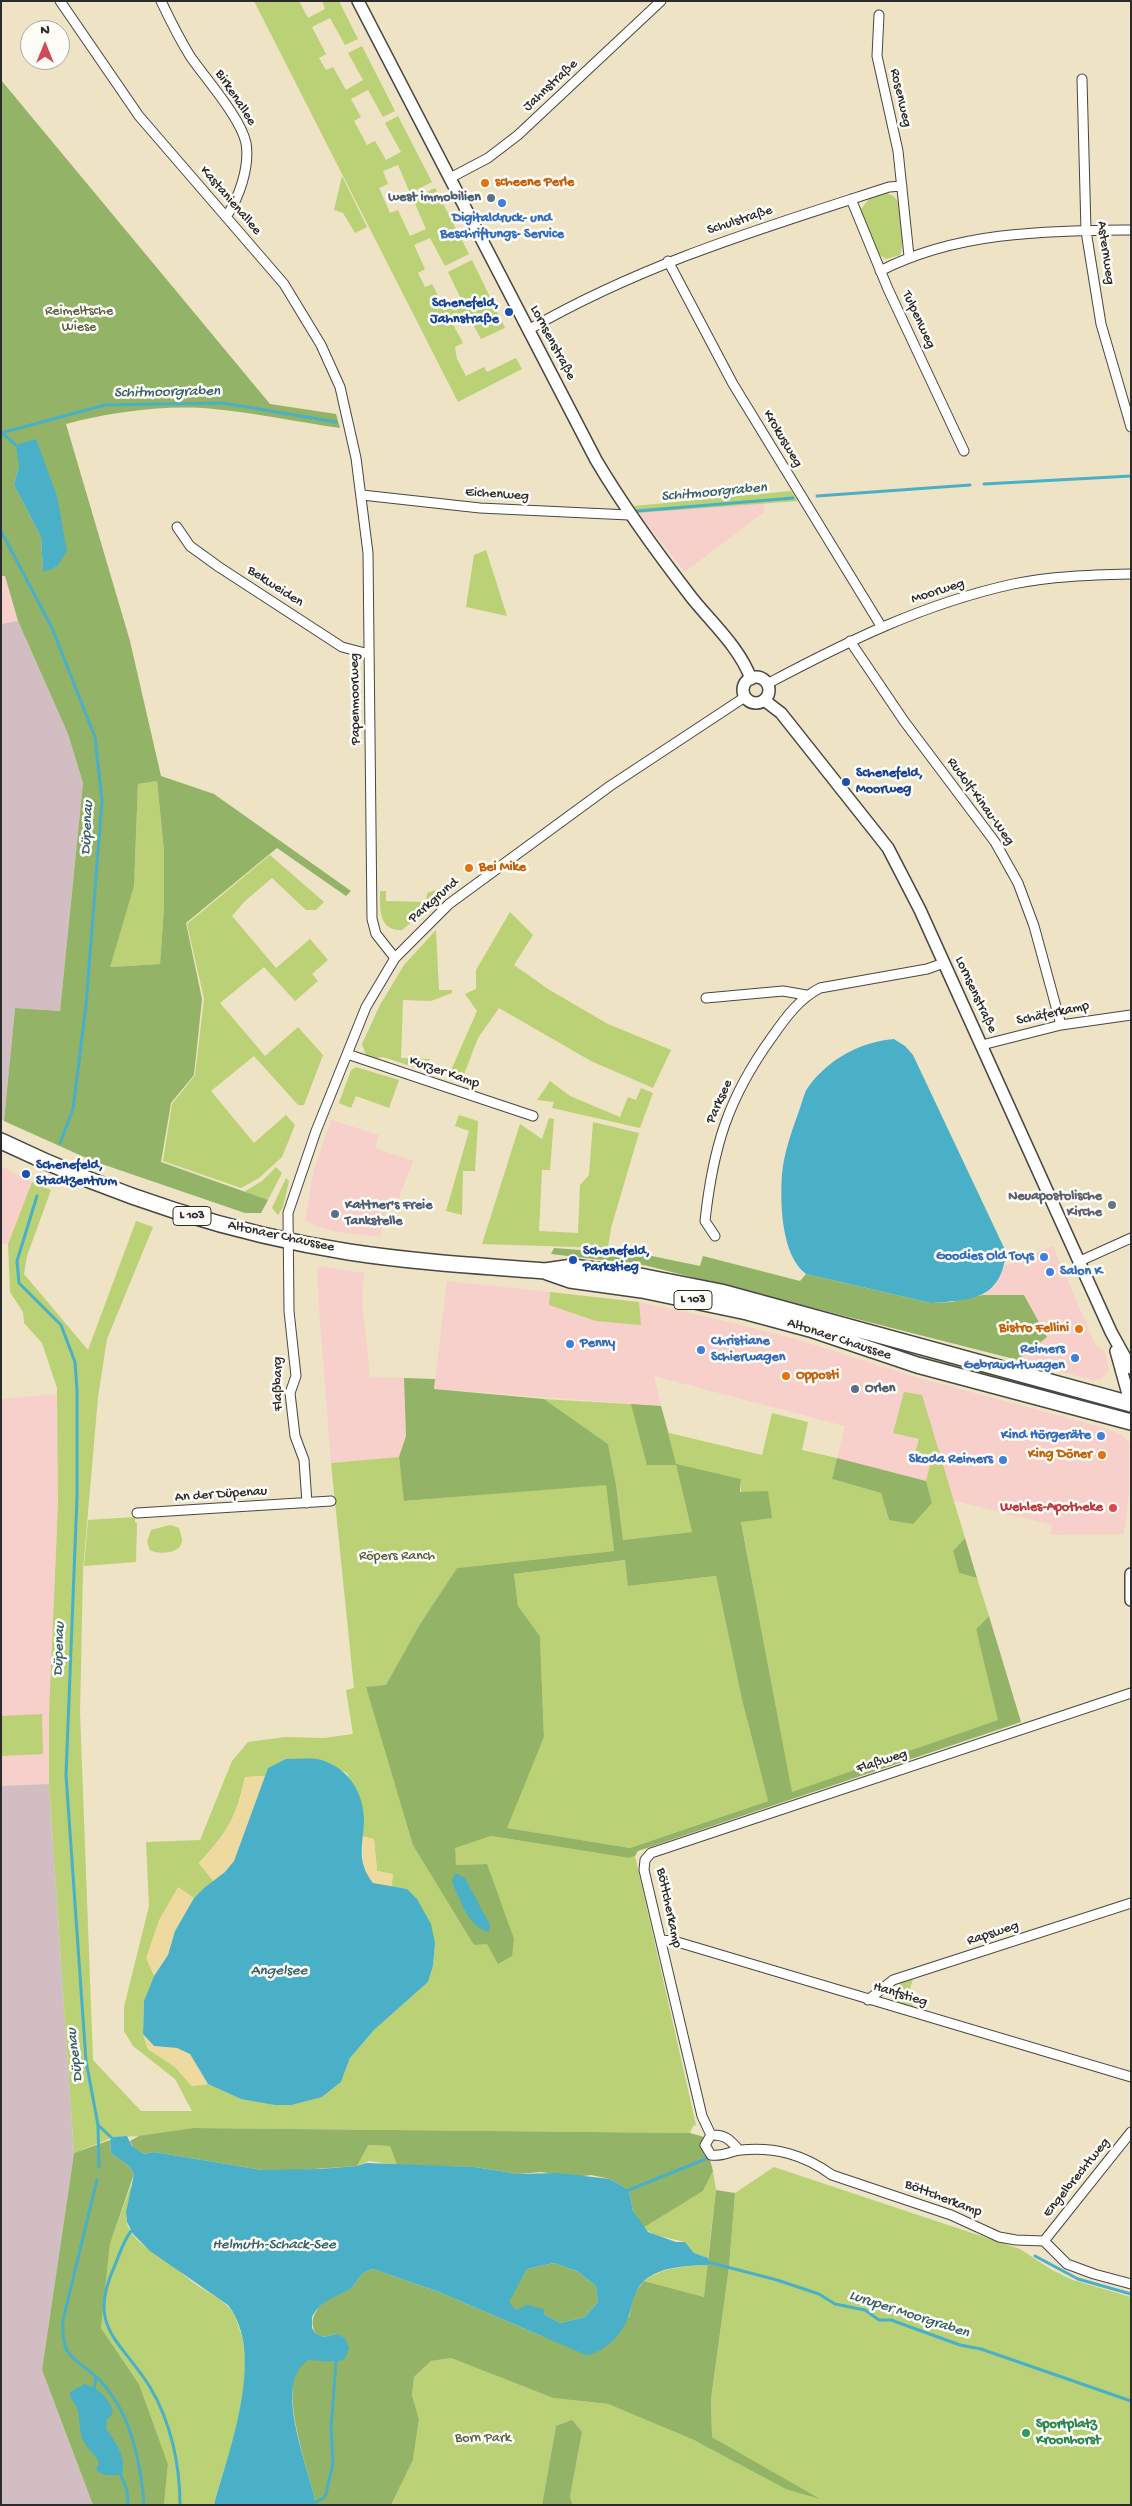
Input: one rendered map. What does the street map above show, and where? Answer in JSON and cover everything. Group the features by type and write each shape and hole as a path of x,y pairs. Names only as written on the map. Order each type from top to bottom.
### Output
{"main road":[{"name":"Altonaer Chaussee","path":"1,1141 98,1184 179,1213 288,1240 371,1255 545,1271 573,1267 598,1270 730,1294 1131,1404"},
{"name":"Altonaer Chaussee","path":"545,1271 570,1280 669,1295 756,1314 810,1329 917,1365 1131,1422"}],"street":[{"name":"Kastanienallee","path":"60,1 139,116 284,284 308,320 340,387 352,434"},
{"name":"Birkenallee","path":"161,1 182,42 234,119 244,138 247,152 244,172 235,203 226,217"},
{"name":"Lornsenstraße","path":"358,1 596,460 629,515 722,634 747,668 751,678"},
{"name":"Jahnstraße","path":"450,178 488,158 518,136 661,1"},
{"name":"Rosenweg","path":"879,15 877,56 898,152 902,186"},
{"name":"Asternweg","path":"1082,79 1086,231 1102,324 1131,427"},
{"name":"Schulstraße","path":"528,330 604,289 668,261 751,231 850,199 889,187 902,186"},
{"path":"902,186 909,256"},
{"name":"Tulpenweg","path":"850,199 880,271 964,451"},
{"path":"880,271 909,256 962,242 1043,232 1131,230"},
{"name":"Krokusweg","path":"668,261 733,384 881,626"},
{"name":"Papenmoorweg","path":"352,434 362,495 368,553 372,919 376,934 395,958"},
{"name":"Eichenweg","path":"362,495 480,508 629,515"},
{"name":"Bekweiden","path":"177,527 190,546 220,567 342,647 369,654"},
{"name":"Moorweg","path":"767,684 881,626 959,599 1014,584 1047,579 1131,574"},
{"name":"Rudolf-Kinau-Weg","path":"850,641 904,721 995,842 1018,883 1034,926 1061,1025"},
{"path":"751,678 758,678 767,684 768,692 764,700 752,702 745,697 744,686 751,678"},
{"name":"Parkgrund","path":"288,1240 288,1214 308,1154 366,1007 395,958 428,923 468,890 624,776 745,697"},
{"name":"Lornsenstraße","path":"764,700 781,713 888,848 920,910 1112,1332 1131,1368"},
{"name":"Parksee","path":"715,1236 705,1221 714,1154 721,1132 752,1066 784,1019 806,995 820,988 920,971 944,963"},
{"name":"Parksee","path":"706,998 783,991 806,995"},
{"name":"Schäferkamp","path":"982,1045 1061,1025 1131,1015"},
{"name":"Kurzer Kamp","path":"347,1054 533,1116"},
{"path":"1080,1261 1131,1238"},
{"name":"Flaßbarg","path":"288,1240 289,1311 296,1376 290,1393 295,1436 304,1460 307,1503"},
{"name":"Lornsenstraße","path":"1112,1332 1131,1404"},
{"path":"307,1503 331,1501"},
{"name":"An der Düpenau","path":"137,1513 307,1503"},
{"path":"1131,1574 1131,1600"},
{"name":"Flaßweg","path":"646,1860 651,1853 1131,1693"},
{"name":"Böttcherkamp","path":"646,1860 644,1870 702,2116 711,2135 705,2145 711,2155 719,2156 739,2150 780,2150 816,2164 832,2175 952,2215 999,2237 1044,2241"},
{"name":"Rapsweg","path":"868,2000 893,1980 1131,1903"},
{"name":"Hanfstieg","path":"661,1940 674,1941 1131,2077"},
{"name":"Engelbrechtweg","path":"1044,2241 1131,2132"},
{"path":"711,2135 720,2134 729,2139 739,2150"},
{"path":"1044,2241 1067,2264 1131,2284"}],"shaded area":[{"path":"764,503 764,512 685,572 638,513"},
{"path":"5,575 18,621 1,624 1,576"},
{"path":"18,621 68,734 83,783 60,1011 15,1008 4,1121 1,1119 1,624"},
{"path":"331,1120 379,1135 375,1148 413,1161 399,1198 389,1197 380,1237 339,1232 315,1226 305,1220 314,1170"},
{"path":"1,1166 32,1182 8,1244 1,1244"},
{"path":"1053,1246 1096,1346 1105,1352 1109,1371 1101,1379 1092,1380 1018,1360 1046,1336 1024,1295 983,1295 996,1285 1004,1266"},
{"path":"321,1266 364,1273 362,1301 370,1377 404,1378 406,1436 399,1457 331,1463 319,1309 317,1268"},
{"path":"447,1281 550,1292 549,1305 640,1325 639,1302 717,1319 789,1337 919,1378 1105,1428 1122,1435 1129,1443 1129,1491 1124,1534 1050,1535 1052,1525 834,1471 845,1426 654,1376 661,1406 434,1389"},
{"path":"57,1394 58,1505 49,1713 49,1784 1,1786 1,1399"},
{"path":"49,1784 74,2153 42,2370 93,2505 1,2505 1,1786"}],"green space":[{"path":"254,1 299,1 308,18 325,9 322,1 339,1 358,39 345,45 330,18 312,27 326,54 319,58 326,70 333,67 346,90 363,80 348,53 362,46 395,111 383,117 368,90 351,99 361,117 354,121 367,145 375,141 386,160 401,152 385,123 398,116 432,182 410,193 398,165 383,171 388,184 379,188 390,213 398,210 410,236 426,229 413,199 435,188 469,254 445,266 430,238 414,245 425,269 418,273 425,287 432,284 445,309 462,301 448,272 472,260 505,328 481,339 466,311 450,319 463,343 455,347 457,359 466,376 484,367 487,372 516,358 522,369 458,402"},
{"name":"Reimeltsche Wiese","path":"1,80 270,404 336,414 340,428 246,413 196,408 139,410 66,424 130,641 161,776 214,794 351,891 346,896 277,848 186,923 202,999 194,1075 171,1103 161,1162 268,1200 261,1213 245,1213 93,1161 4,1121 15,1008 60,1011 83,783 68,734 18,621 5,576 1,576","holes":["19,466 57,567 43,571 41,537 14,485","157,781 164,851 164,907 160,964 110,967 134,886 138,784"]},
{"path":"342,176 367,227 355,233 343,213 334,210"},
{"path":"887,193 897,200 899,205 903,236 900,255 886,259 876,253 861,209 869,199"},
{"path":"791,491 798,501 638,513 634,506"},
{"path":"486,550 507,616 466,607 474,555"},
{"path":"157,781 164,851 164,907 160,964 109,967 134,886 138,784"},
{"path":"270,855 324,902 316,910 306,910 272,878 245,901 232,916 276,968 310,939 328,960 312,974 318,981 295,1001 264,967 220,1003 265,1056 298,1027 323,1055 304,1105 298,1105 254,1056 211,1091 254,1143 286,1115 295,1125 282,1157 259,1178 241,1188 163,1161 172,1104 195,1075 204,999 187,924"},
{"path":"453,884 455,886 402,930 388,927 384,923 380,891 386,891 386,901 426,902 427,893"},
{"path":"510,912 533,935 514,965 548,989 608,1024 671,1050 653,1088 591,1061 499,1008 478,1038 463,1077 458,1080 448,1077 477,1011 465,994 476,989 476,970"},
{"path":"436,930 439,990 452,990 452,993 431,1001 403,1000 401,1058 430,1059 426,1071 383,1057 376,1058 366,1055 362,1044 380,1005 404,965"},
{"path":"356,1067 399,1080 389,1108 356,1096 351,1108 339,1103 351,1070"},
{"path":"550,1081 570,1096 620,1117 628,1097 636,1100 641,1088 653,1093 640,1128 552,1108 554,1102 537,1100"},
{"path":"459,1115 478,1121 475,1171 463,1171 462,1215 446,1211 469,1131 455,1126"},
{"path":"549,1118 554,1119 550,1170 542,1170 539,1231 578,1233 580,1185 589,1175 593,1122 639,1133 611,1228 608,1248 482,1244 520,1124 542,1139"},
{"path":"276,1167 282,1173 268,1200 244,1192 262,1181"},
{"path":"286,1178 289,1181 283,1207 278,1215 272,1208"},
{"name":"Röpers Ranch","path":"32,1182 51,1190 27,1256 24,1274 88,1350 136,1221 153,1227 107,1339 98,1397 83,1570 80,1712 93,2060 141,2111 192,2111 175,2079 133,2046 124,2031 124,2007 149,1906 146,1842 200,1840 232,1761 248,1742 285,1737 324,1738 353,1734 346,1690 354,1688 331,1463 399,1457 405,1501 606,1484 614,1551 457,1568 420,1624 386,1686 366,1688 474,1945 487,1864 456,1865 454,1848 491,1836 629,1858 635,1856 696,2125 693,2126 690,2133 193,2128 144,2136 114,2137 74,2153 49,1784 49,1713 58,1505 57,1388 42,1343 24,1323 23,1312 10,1292 8,1244","holes":["317,1760 347,1773 364,1820 362,1836 374,1840 377,1871 392,1874 392,1887 407,1889 435,1943 433,1966 428,1982 374,2030 350,2058 341,2082 322,2097 241,2099 208,2084 192,2086 175,2067 148,2049 143,2034 144,2001 154,1976 178,1888 194,1898 204,1888 214,1882 199,1863 229,1824 238,1804 245,1777 265,1776 268,1768"]},
{"path":"554,1248 647,1255 700,1266 703,1256 800,1281 806,1274 931,1303 952,1302 983,1295 1024,1295 1047,1337 1018,1360 644,1265 551,1254"},
{"path":"550,1292 639,1302 641,1325 596,1321 549,1305"},
{"path":"879,1346 1090,1398 1089,1403 926,1362"},
{"path":"404,1378 435,1379 434,1389 544,1399 608,1444 616,1484 623,1540 692,1532 676,1465 647,1465 631,1404 661,1406 676,1464 741,1479 740,1492 768,1491 772,1518 741,1522 792,1792 998,1720 976,1629 989,1616 1021,1722 638,1851 635,1856 629,1858 491,1836 455,1848 456,1865 487,1864 514,1939 512,1956 498,1964 487,1944 474,1945 413,1845 366,1687 386,1685 420,1624 457,1568 614,1551 606,1485 404,1501 399,1457 406,1436","holes":["625,1560 628,1586 716,1576 742,1700 768,1801 630,1848 507,1828 544,1737 540,1636 518,1606 514,1574"]},
{"path":"904,1392 922,1395 965,1538 953,1551 959,1573 977,1578 989,1616 976,1629 999,1720 792,1793 741,1521 741,1479 676,1465 692,1532 623,1540 616,1484 608,1444 544,1399 661,1406 669,1433 762,1455 772,1413 808,1422 802,1450 837,1458 832,1479 881,1493 889,1520 932,1503 926,1481 932,1457 915,1453 919,1439 893,1433"},
{"path":"837,1458 926,1481 932,1503 913,1524 889,1520 881,1493 832,1479"},
{"path":"135,1517 135,1522 137,1523 136,1562 84,1566 88,1520"},
{"path":"170,1525 179,1528 182,1541 178,1549 163,1553 150,1550 147,1542 151,1530"},
{"path":"965,1538 977,1578 959,1573 953,1551"},
{"path":"625,1560 629,1586 716,1576 742,1700 768,1801 630,1848 506,1828 544,1737 540,1636 518,1606 514,1574"},
{"path":"42,1714 43,1754 1,1756 1,1716"},
{"path":"913,1979 908,1996 915,2009 899,2004 894,1995 900,1983"},
{"path":"193,2128 690,2133 704,2137 713,2171 703,2191 643,2228 633,2211 629,2190 610,2179 591,2175 576,2177 541,2172 518,2174 475,2167 397,2165 390,2146 368,2145 357,2166 286,2171 262,2170 154,2152 144,2154 133,2147 130,2141 139,2136"},
{"path":"110,2140 111,2153 129,2166 134,2174 110,2244 101,2328 139,2384 168,2464 164,2505 93,2505 42,2370 74,2153"},
{"path":"367,2145 390,2146 397,2165 369,2161 357,2166"},
{"name":"Born Park","path":"774,2167 1020,2249 1052,2270 1073,2280 1131,2297 1131,2505 573,2505 570,2497 582,2432 556,2426 542,2505 391,2505 413,2460 419,2419 412,2395 414,2377 431,2361 451,2358 553,2398 608,2404 694,2440 817,2498 712,2437 711,2399 729,2267 735,2193"},
{"path":"713,2171 716,2190 708,2258 694,2253 685,2242 655,2235 643,2228 703,2191"},
{"path":"131,2185 126,2218 133,2236 191,2281 230,2308 236,2319 243,2342 245,2365 244,2389 240,2413 214,2505 164,2505 168,2464 139,2384 101,2328 110,2244"},
{"path":"716,2190 735,2193 729,2267 711,2399 712,2437 820,2499 786,2489 694,2440 608,2404 553,2398 451,2358 431,2361 414,2377 412,2395 419,2419 413,2460 391,2505 316,2505 296,2427 293,2384 298,2369 309,2360 319,2359 336,2362 336,2334 324,2337 316,2334 313,2328 316,2311 325,2302 350,2289 363,2273 373,2269 439,2292 544,2337 629,2317 634,2294 644,2281 704,2297"},
{"path":"554,2263 577,2271 596,2286 598,2302 585,2317 560,2323 544,2314 516,2310 508,2302 527,2269"},
{"path":"708,2265 704,2297 644,2281 667,2270"},
{"path":"572,2420 582,2432 570,2497 573,2505 542,2505 556,2426"}],"sand":[{"path":"265,1776 234,1861 214,1882 199,1863 229,1824 238,1804 245,1777"},
{"path":"362,1836 374,1839 377,1871 393,1874 392,1887 372,1883 363,1871"},
{"path":"178,1887 194,1898 175,1931 168,1955 154,1976 146,1958 159,1920"},
{"path":"143,2034 154,2046 177,2048 190,2054 208,2084 192,2086 175,2067 148,2049"}],"water":[{"path":"36,439 57,496 67,551 57,567 43,572 41,537 14,485 19,466 16,445"},
{"path":"894,1039 905,1046 913,1055 1006,1252 1003,1268 998,1280 982,1294 971,1298 931,1303 806,1274 791,1254 787,1242 782,1213 782,1174 789,1142 806,1091 817,1076 846,1054 869,1044"},
{"name":"Angelsee","path":"286,1759 317,1759 337,1767 345,1773 357,1790 363,1810 362,1860 364,1868 373,1883 407,1889 417,1899 431,1924 435,1943 433,1966 428,1982 374,2030 350,2058 341,2082 322,2097 291,2105 275,2105 241,2099 208,2084 190,2054 177,2048 154,2046 143,2034 144,2001 154,1976 168,1955 175,1931 194,1898 225,1872 234,1861 268,1768"},
{"path":"455,1873 465,1878 490,1925 489,1932 476,1925 470,1919 452,1882"},
{"name":"Helmuth-Schack-See","path":"127,2136 132,2146 144,2154 154,2152 262,2170 319,2169 357,2166 366,2163 475,2167 518,2174 558,2173 610,2179 629,2190 633,2211 648,2232 676,2242 685,2242 694,2253 708,2258 708,2265 667,2269 645,2280 636,2292 623,2329 606,2346 586,2355 439,2292 373,2269 367,2271 360,2276 350,2289 319,2307 312,2317 312,2328 316,2334 324,2337 336,2334 345,2338 349,2348 345,2359 336,2362 309,2360 298,2371 293,2387 296,2428 316,2505 214,2505 241,2404 244,2350 239,2326 228,2305 150,2251 133,2234 127,2222 126,2212 134,2174 129,2166 111,2153 110,2140 114,2137","holes":["554,2263 577,2271 596,2286 598,2302 585,2317 560,2323 544,2314 544,2309 527,2305 516,2310 509,2302 527,2269"]},
{"path":"84,2384 103,2394 112,2408 113,2413 107,2420 106,2429 122,2456 122,2475 105,2475 96,2470 99,2463 98,2460 82,2438 78,2411 70,2392"}],"waterway":[{"name":"Schitmoorgraben","path":"1,433 105,405 223,403 336,422"},
{"path":"2,433 16,445"},
{"name":"Schitmoorgraben","path":"984,484 1131,476"},
{"name":"Schitmoorgraben","path":"817,496 970,485"},
{"name":"Schitmoorgraben","path":"637,511 793,498"},
{"name":"Düpenau","path":"1,531 52,628 95,737 102,801 86,1005 73,1109 60,1143"},
{"name":"Düpenau","path":"37,1196 17,1261 19,1283 61,1325 75,1362 77,1390 77,1497 66,1775 86,2061 98,2125 112,2138"},
{"name":"Düpenau","path":"98,2125 99,2167"},
{"path":"629,2190 708,2158"},
{"name":"Düpenau","path":"97,2180 63,2320 64,2341 66,2348 73,2358 104,2385 124,2416 133,2440 144,2505"},
{"path":"131,2231 107,2286 104,2304 105,2319 110,2332 150,2387 164,2415 176,2459 180,2505"},
{"path":"1035,2256 1078,2279 1131,2294"},
{"name":"Luruper Moorgraben","path":"708,2262 777,2280 819,2294 835,2304 865,2310 879,2320 891,2320 960,2345 981,2349 1131,2401"},
{"path":"316,2502 324,2498 326,2494 333,2463 331,2428 336,2362"},
{"path":"94,2390 96,2377"},
{"path":"119,2471 127,2490 128,2505"}],"place":[{"name":"scheene Perle","path":"485,183"},
{"name":"west immobilien","path":"491,198"},
{"name":"Digitaldruck- und Beschriftungs- Service","path":"502,203"},
{"name":"Schenefeld, Jahnstraße","path":"509,312"},
{"name":"Schenefeld, Moorweg","path":"846,782"},
{"name":"Bei Mike","path":"469,868"},
{"name":"Schenefeld, Stadtzentrum","path":"26,1174"},
{"name":"Neuapostolische Kirche","path":"1112,1205"},
{"name":"Kattner's Freie Tankstelle","path":"335,1214"},
{"name":"Goodies Old Toys","path":"1044,1257"},
{"name":"Schenefeld, Parkstieg","path":"573,1260"},
{"name":"Salon K","path":"1050,1272"},
{"name":"Bistro Fellini","path":"1079,1329"},
{"name":"Penny","path":"570,1344"},
{"name":"Christiane Schierwagen","path":"701,1350"},
{"name":"Reimers Gebrauchtwagen","path":"1075,1358"},
{"name":"Opposti","path":"786,1376"},
{"name":"Orlen","path":"855,1389"},
{"name":"Kind Hörgeräte","path":"1101,1436"},
{"name":"King Döner","path":"1102,1455"},
{"name":"Skoda Reimers","path":"1003,1460"},
{"name":"Wehles-Apotheke","path":"1113,1508"},
{"name":"Sportplatz Kroonhorst","path":"1026,2433"}]}
